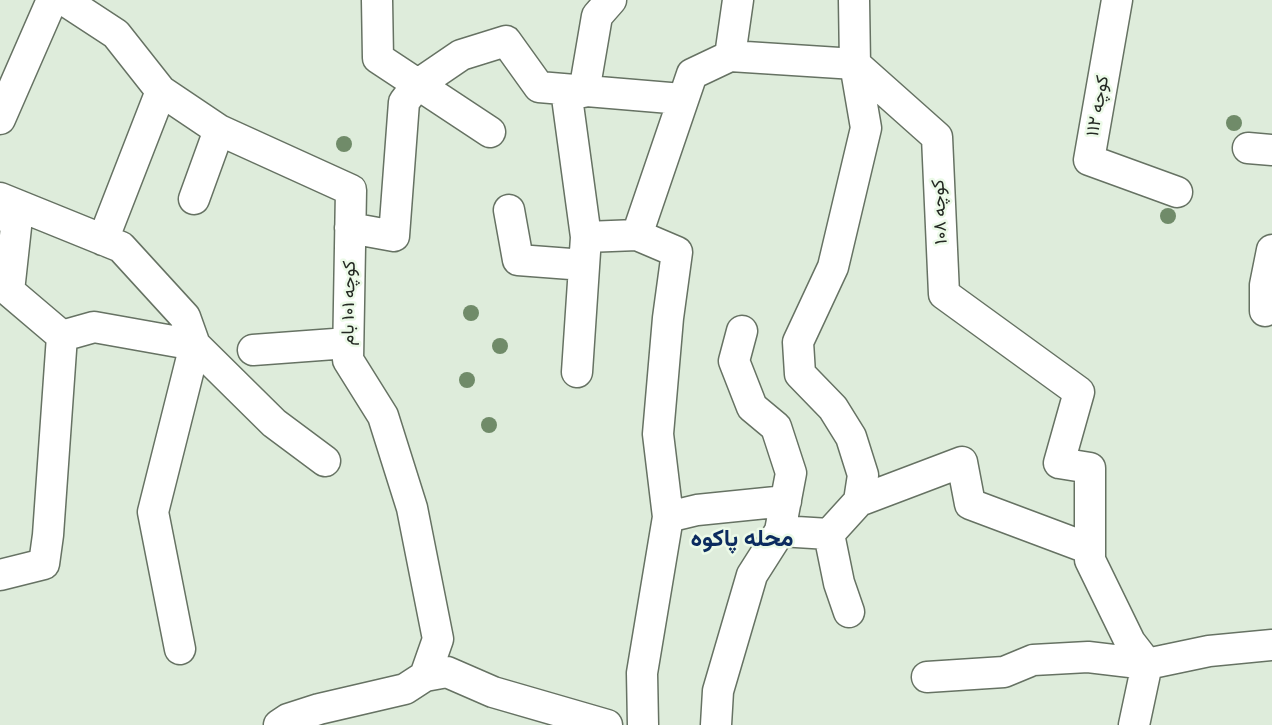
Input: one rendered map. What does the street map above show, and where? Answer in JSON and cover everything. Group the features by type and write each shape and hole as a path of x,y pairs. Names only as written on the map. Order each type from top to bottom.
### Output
{"street":[{"path":"0,119 52,0"},
{"name":"کوچه ۱۰۱ بام","path":"64,0 116,34 161,91 219,130 351,190 348,359 383,416 412,508 438,639 425,676"},
{"path":"377,0 378,58 490,132"},
{"path":"577,372 585,251 575,91 597,16 611,0"},
{"path":"730,56 738,0"},
{"path":"854,0 855,64 866,128 833,267 798,342 800,374 833,408 851,437 863,475 859,501"},
{"name":"کوچه ۱۱۲","path":"1117,0 1088,160 1177,192"},
{"path":"350,228 394,236 404,102 417,85 461,55 506,41 539,87 682,99"},
{"path":"637,234 692,74 730,56 855,64"},
{"name":"کوچه ۱۰۸","path":"855,64 937,138 944,294 1079,392 1059,463 1090,468 1090,549"},
{"path":"103,240 161,91"},
{"path":"194,200 219,130"},
{"path":"0,198 121,247 185,317 195,345 274,423 325,461"},
{"path":"0,204 16,226 9,291 62,336"},
{"path":"509,210 518,260 585,251 637,234 677,252 658,434 668,517 642,673 643,725"},
{"path":"1265,311 1265,285 1272,250"},
{"path":"62,336 94,327 195,345"},
{"path":"716,725 718,691 752,575 780,531 791,473 776,428 752,407 734,361 741,331"},
{"path":"0,575 44,564 62,336"},
{"path":"253,349 348,343"},
{"path":"180,649 153,512 195,345"},
{"path":"829,534 859,501 962,462 970,504 1090,549 1090,560 1130,642 1147,664 1134,725"},
{"path":"668,517 697,510 786,501"},
{"path":"780,531 829,534"},
{"path":"829,534 839,583 849,612"},
{"path":"927,677 1004,672 1033,660 1088,657 1147,664 1209,651 1272,645"},
{"path":"279,725 288,719 319,709 405,689 425,676 447,672 493,692 607,725"}],"district":[{"name":"محله پاکوه","path":"742,539"}]}
